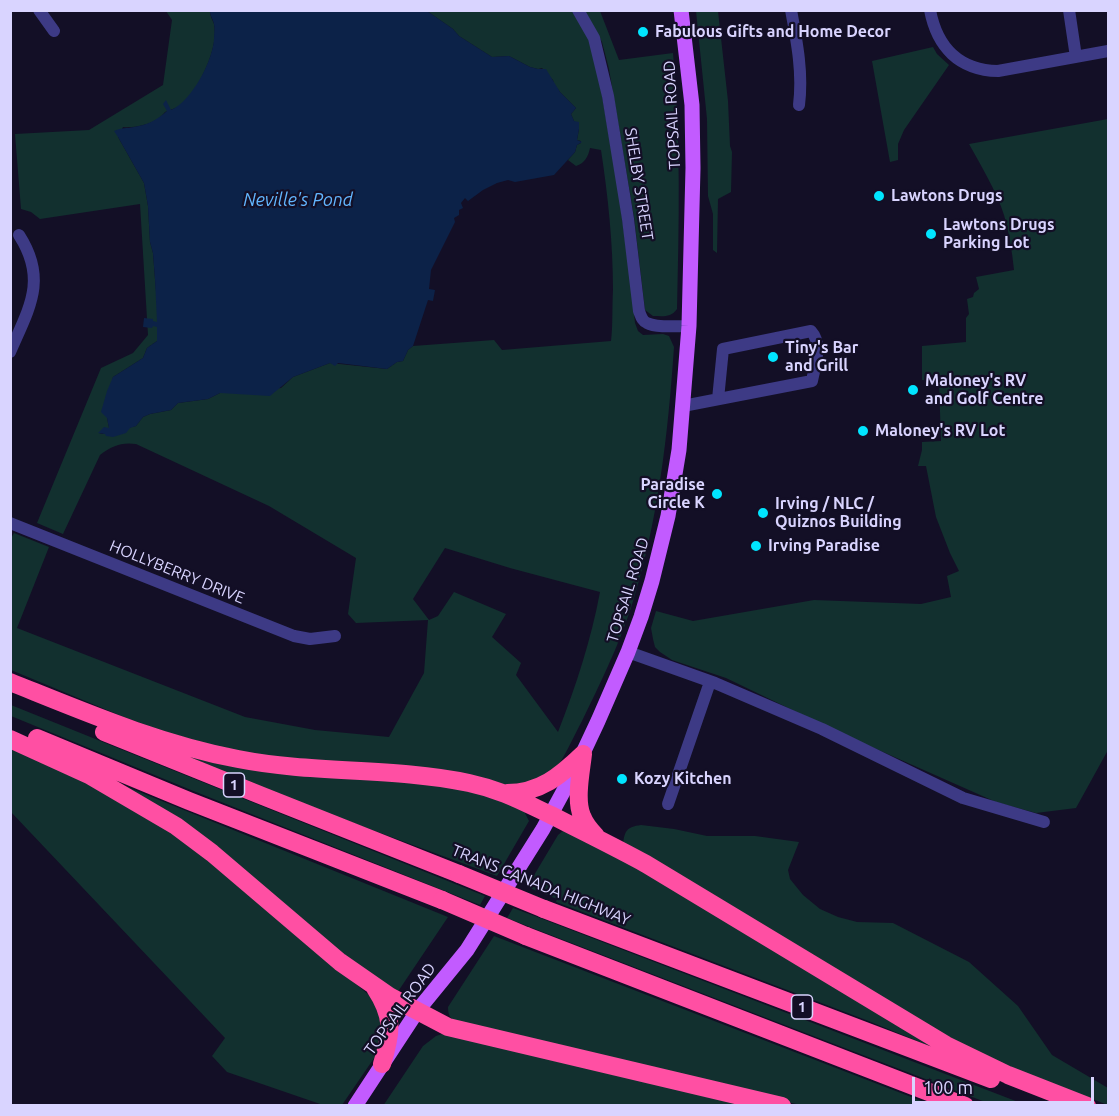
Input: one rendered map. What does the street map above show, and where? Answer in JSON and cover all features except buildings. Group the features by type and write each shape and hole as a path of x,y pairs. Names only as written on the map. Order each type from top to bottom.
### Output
{"highway":[{"path":"10,682 148,735 235,759 281,766 384,772 439,778 466,782 504,793 597,837 656,870 946,1045 1008,1075 1087,1106"},
{"name":"TRANS CANADA HIGHWAY","path":"10,693 544,909 1060,1106"},
{"name":"1","path":"10,727 189,801 442,900 526,936 965,1106"},
{"path":"10,739 89,775 176,826 228,866 340,962 375,986 448,1027 782,1106"},
{"path":"504,793 524,792 539,787 556,777 583,754"},
{"path":"583,754 579,790 580,809 586,824 597,837"},
{"path":"375,986 390,1017 388,1041 382,1064"}],"main road":[{"name":"TOPSAIL ROAD","path":"355,1106 418,1010 467,950 550,816 583,754 641,617 662,540 676,471 683,406 693,159 692,105 681,10"}],"street":[{"path":"39,10 54,31"},
{"name":"SHELBY STREET","path":"578,10 594,38 603,70 621,169 639,311 646,323 652,325 688,326"},
{"path":"791,10 801,77 799,105"},
{"path":"930,10 938,37 948,51 973,67 990,71 1108,51"},
{"path":"1068,10 1076,57"},
{"path":"10,352 33,298 31,256 19,235"},
{"path":"683,406 812,381 818,356 816,337 811,331 723,349 718,399"},
{"name":"HOLLYBERRY DRIVE","path":"10,523 294,636 310,639 335,636"},
{"path":"628,652 710,682 822,729 963,798 1044,822"},
{"path":"668,804 710,682"}],"green space":[{"path":"166,11 210,11 214,26 214,42 210,59 201,78 184,102 150,123 123,127 118,137 144,183 153,253 158,315 157,341 147,348 143,358 113,377 107,418 109,428 99,433 102,434 136,426 143,417 171,410 178,403 208,399 220,393 281,388 293,377 330,363 387,369 403,361 408,350 413,346 494,340 502,350 611,341 612,255 601,150 590,148 586,159 576,166 568,160 575,152 577,145 581,143 577,140 579,129 571,114 576,108 560,92 542,68 530,67 509,56 492,57 459,36 453,29 427,11 572,11 589,38 599,78 619,194 635,323 638,331 643,335 669,336 674,347 669,413 655,511 631,608 615,651 582,721 564,756 550,774 515,786 248,755 167,733 11,670 10,540 14,533 49,547 17,628 245,717 315,730 389,737 424,673 428,620 356,623 348,614 356,558 269,506 136,444 117,445 100,455 63,534 37,523 101,368 133,353 148,335 140,204 40,219 31,212 21,209 15,134 89,130 163,85 172,20","holes":["445,548 600,592 582,663 558,732 516,675 521,663 492,637 506,614 454,592 438,616 429,620 413,599"]},
{"path":"584,11 600,11 619,60 673,53 678,149 678,245 677,309 669,315 653,316 645,310 634,217 609,69 602,42"},
{"path":"696,11 718,11 728,101 732,152 731,192 718,199 717,253 713,250 713,214 708,196 707,119"},
{"path":"933,47 949,65 904,130 898,144 898,160 890,162 872,61"},
{"path":"1108,119 1108,750 1076,808 1036,813 996,802 838,732 726,678 672,660 655,647 651,628 656,611 693,621 814,600 921,604 951,597 947,576 959,571 936,517 926,466 918,466 922,442 941,441 939,382 922,380 922,346 966,342 966,318 969,314 967,299 973,297 979,289 976,277 1014,270 1009,235 1001,206 969,144"},
{"path":"11,705 485,896 480,905 191,790 11,716"},
{"path":"154,744 472,789 523,809 529,821 497,876 272,793"},
{"path":"11,747 40,759 171,828 379,1004 383,1045 342,1105 323,1105 227,1072 212,1056 225,1038 11,812"},
{"path":"100,776 448,917 397,993"},
{"path":"641,825 707,836 755,836 799,842 788,870 790,879 803,895 820,909 838,917 857,922 893,923 969,962 1018,1006 1052,1055 1108,1088 1108,1105 982,1057 623,844 627,830"},
{"path":"564,830 573,831 974,1064 866,1020 556,902 557,899 527,887 558,835"},
{"path":"513,908 1026,1105 993,1105 507,918"},
{"path":"494,936 932,1105 801,1105 661,1074 456,1023 448,1012 448,1007"},
{"path":"445,1033 764,1106 383,1106 423,1046 436,1036"}],"water":[{"name":"Neville's Pond","path":"210,11 427,11 453,29 459,36 492,57 509,56 530,67 546,69 560,92 576,108 571,114 574,121 579,122 577,140 582,142 577,145 575,152 554,175 515,182 508,180 483,190 468,201 465,198 461,203 463,208 454,218 455,222 431,270 429,289 435,290 433,301 428,300 413,346 408,350 403,361 387,369 338,363 335,366 330,363 293,377 270,396 220,393 208,399 178,403 171,410 143,417 126,433 113,437 106,436 98,433 104,427 109,428 107,418 101,412 113,377 143,358 147,348 157,341 157,327 143,327 144,318 157,322 153,253 144,183 114,131 152,122 167,111 163,104 166,100 171,110 194,89 213,48 214,22"}],"place":[{"name":"Fabulous Gifts and Home Decor","path":"643,32"},
{"name":"Lawtons Drugs","path":"879,196"},
{"name":"Lawtons Drugs Parking Lot","path":"931,234"},
{"name":"Tiny's Bar and Grill","path":"773,357"},
{"name":"Maloney's RV and Golf Centre","path":"913,390"},
{"name":"Maloney's RV Lot","path":"863,431"},
{"name":"Paradise Circle K","path":"717,494"},
{"name":"Irving / NLC / Quiznos Building","path":"763,513"},
{"name":"Irving Paradise","path":"756,546"},
{"name":"Kozy Kitchen","path":"622,779"}]}
